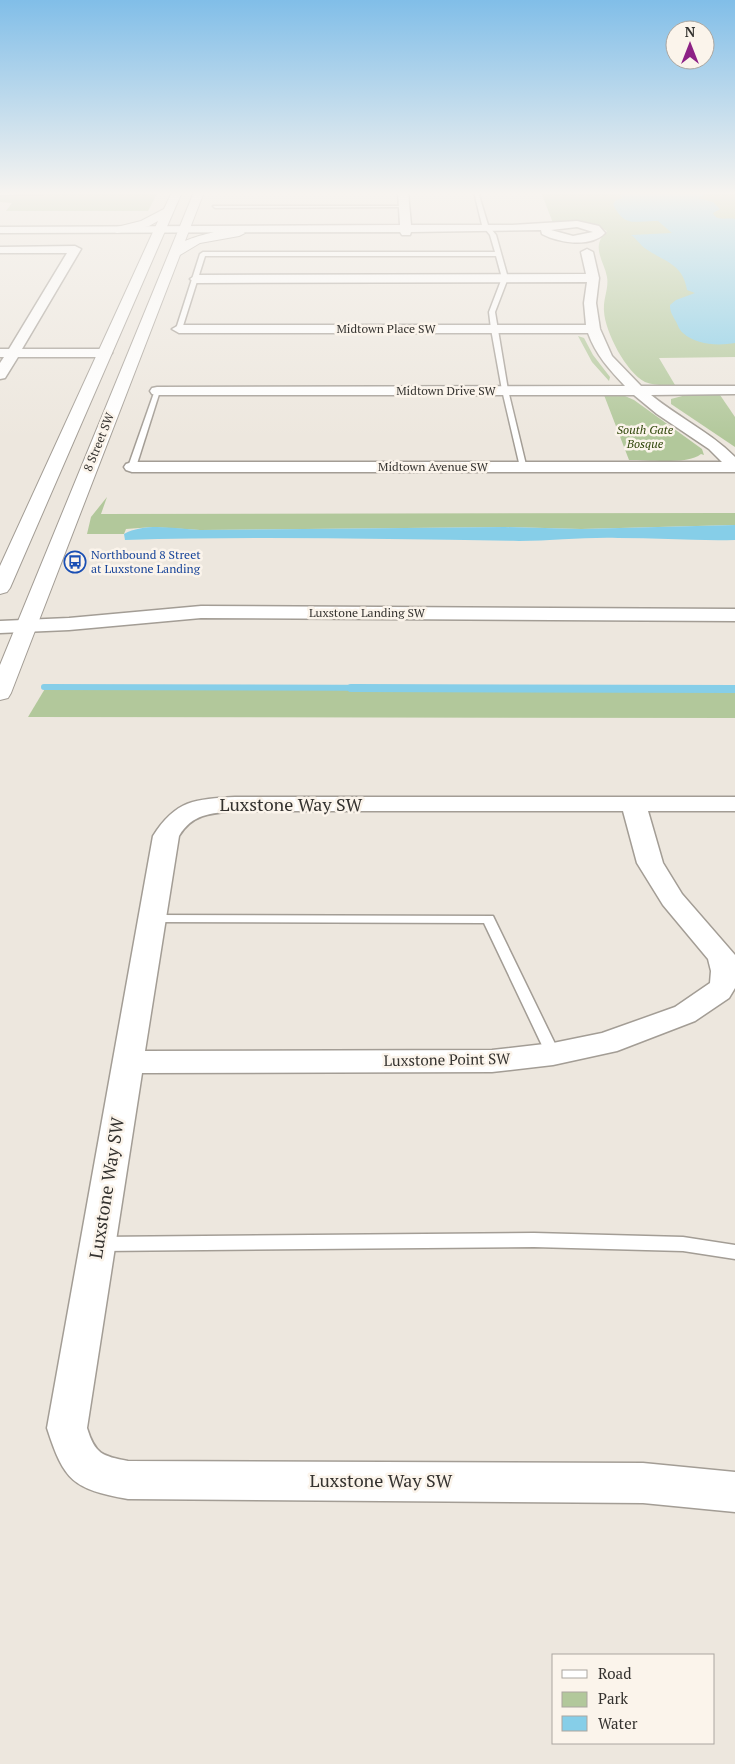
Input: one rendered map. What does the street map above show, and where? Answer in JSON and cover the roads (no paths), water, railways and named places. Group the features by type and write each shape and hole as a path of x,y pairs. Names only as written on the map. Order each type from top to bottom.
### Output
{"main road":[{"path":"0,588 7,564 140,274"},
{"name":"8 Street SW","path":"0,693 166,274"}],"street":[{"path":"0,375 7,353 58,274"},
{"path":"592,274 590,303 593,330 607,359 637,390 662,411 715,446 735,466"},
{"path":"196,278 593,278"},
{"name":"Midtown Place SW","path":"179,329 593,330"},
{"path":"7,353 105,353"},
{"name":"Midtown Drive SW","path":"156,391 735,390"},
{"name":"Midtown Avenue SW","path":"132,467 735,466"},
{"name":"Luxstone Landing SW","path":"0,627 201,612 735,615"},
{"name":"Luxstone Way SW","path":"735,804 235,804 208,806 187,811 173,822 166,836 67,1428 74,1450 86,1468 105,1476 138,1480 643,1482 735,1492"},
{"name":"Luxstone Point SW","path":"128,1062 492,1062 553,1054 606,1043 685,1014 719,991 724,983 725,971 722,957 672,899 650,863 634,805"}],"lane":[{"path":"179,329 197,274"},
{"path":"504,274 505,278 492,312 505,390 524,467"},
{"path":"132,467 156,391"},
{"path":"152,919 488,919 553,1054"},
{"path":"98,1244 534,1240 683,1244 735,1252"}],"water":[{"path":"682,274 735,274 735,343 715,344 701,342 688,337 680,330 671,313 670,305 676,300 695,293 687,290"},
{"path":"735,525 735,540 606,538 519,541 273,538 125,540 124,534 133,530 151,527 200,530 505,527 581,529"}],"waterway":[{"path":"44,687 735,689 351,688"}],"place":[{"name":"Northbound 8 Street at Luxstone Landing","path":"75,562"}],"park label":[{"name":"South Gate Bosque","path":"645,437"}]}
